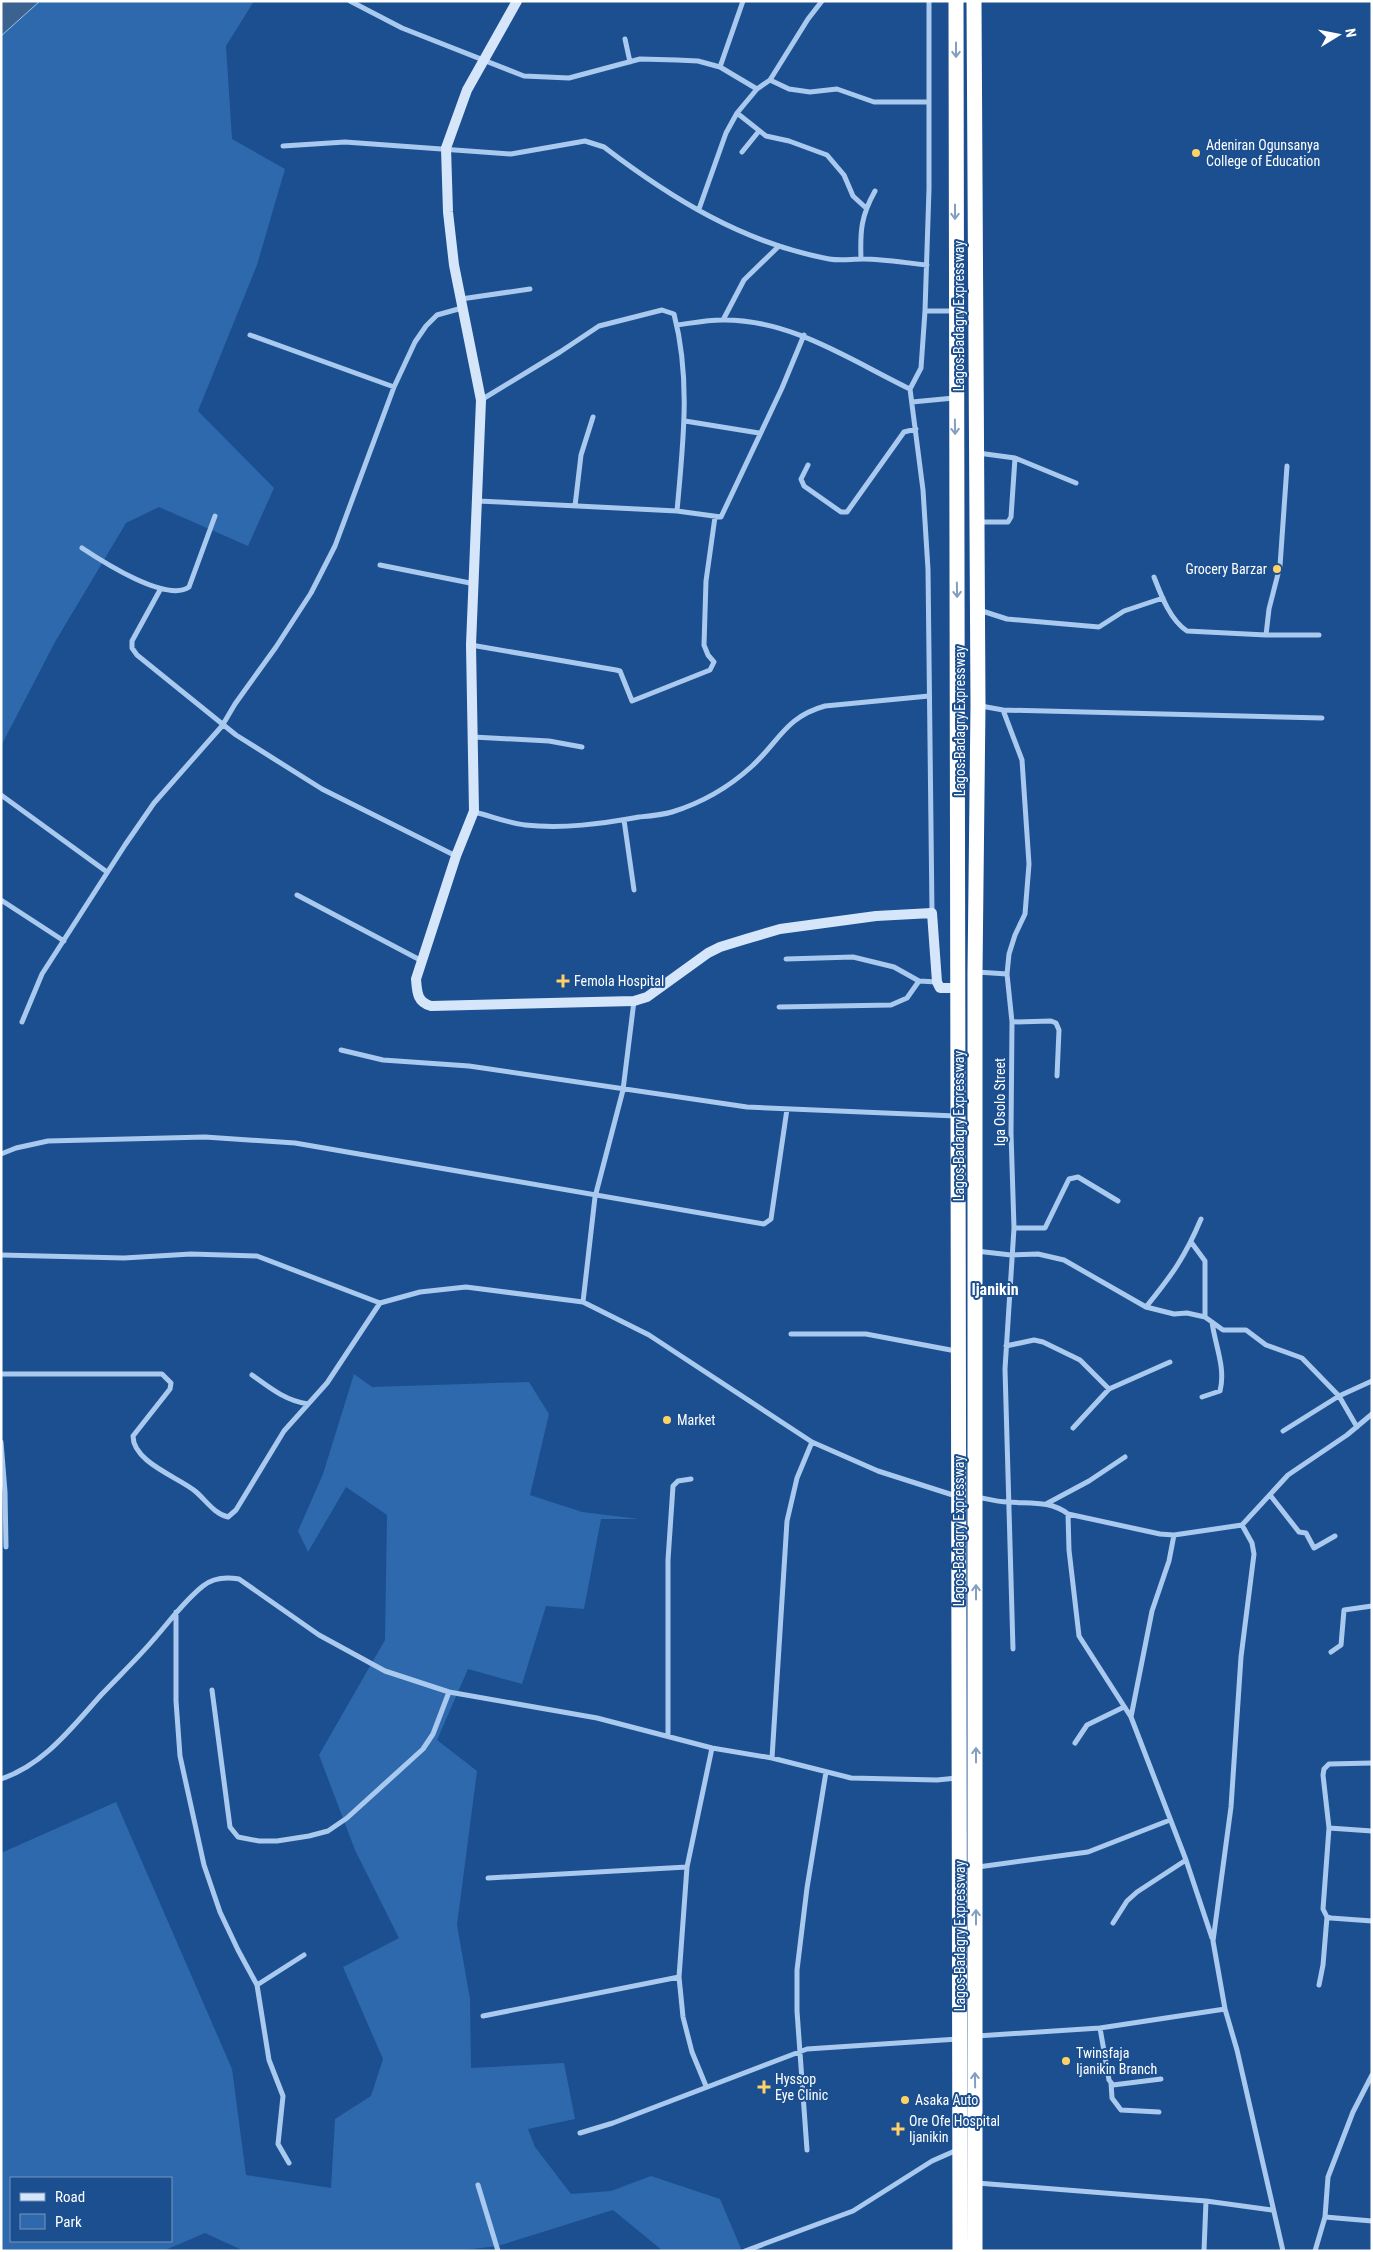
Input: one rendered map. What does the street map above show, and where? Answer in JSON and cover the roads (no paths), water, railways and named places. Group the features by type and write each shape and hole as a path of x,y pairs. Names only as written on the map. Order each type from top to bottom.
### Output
{"highway":[{"name":"Lagos-Badagry Expressway","path":"956,1 955,398 958,698 956,988 960,1778 968,2038 975,2183 975,2251"},
{"name":"Lagos-Badagry Expressway","path":"960,2251 960,2149 968,2038 976,1867 975,972 978,705 974,1"}],"street":[{"path":"350,1 402,28 484,58 524,76 535,78 569,78 640,59 698,61 720,67 757,89"},
{"path":"516,1 459,107 446,148 448,212 462,303 481,400 475,585 471,645 474,811 456,856 416,979 417,995 423,1004 431,1006 634,1001 647,997 720,947 746,939 789,928 876,916 932,913"},
{"path":"720,67 743,1"},
{"path":"700,209 726,133 737,113 757,89 770,80 808,19 822,1"},
{"path":"929,1 925,311 921,368 910,388 916,429 928,569 932,913 937,982 940,988 956,988"},
{"path":"625,39 630,62"},
{"path":"770,80 788,89 810,92 837,89 874,102 929,102"},
{"path":"737,113 766,136 789,140 827,155 844,175 853,196 866,208"},
{"path":"742,152 759,131"},
{"path":"283,146 345,142 511,154 577,142 593,142 604,147 653,185 750,237 830,259 849,261 861,259 927,265"},
{"path":"861,259 860,229 866,208 875,191"},
{"path":"723,320 744,280 779,246"},
{"path":"22,1022 42,974 107,872 154,803 222,726 235,704 276,647 323,572 335,546 394,387 405,361 426,326 437,315 462,303 530,289"},
{"path":"481,400 606,322 662,310 674,314 683,357 685,421 677,511"},
{"path":"925,311 955,312"},
{"path":"677,325 723,320 755,323 804,335 910,388"},
{"path":"250,334 394,387"},
{"path":"478,501 677,511 721,517 759,433 782,388 804,335"},
{"path":"912,402 955,398"},
{"path":"575,506 581,454 593,417"},
{"path":"685,421 759,433"},
{"path":"808,465 800,479 804,486 841,512 847,512 904,432 916,429"},
{"path":"976,453 1015,458 1076,484"},
{"path":"976,522 1008,522 1011,517 1015,458"},
{"path":"1266,635 1269,609 1280,566 1287,466"},
{"path":"82,548 101,560 160,590 179,592 189,588 214,516"},
{"path":"471,645 620,671 632,701 710,670 714,662 708,655 704,645 706,581 715,517"},
{"path":"380,565 475,585"},
{"path":"1154,577 1162,598 1181,627 1187,631 1266,635 1319,634"},
{"path":"160,590 132,642 132,648 222,726 322,789 456,856"},
{"path":"976,609 1006,619 1099,627 1124,611 1162,598"},
{"path":"474,811 523,825 543,826 571,826 672,812 705,798 731,783 752,766 794,720 810,710 826,706 929,696"},
{"path":"978,705 1003,710 1322,718"},
{"name":"Iga Osolo Street","path":"1003,710 1022,760 1029,864 1025,914 1009,954 1007,974 1012,1022 1011,1134 1014,1228 1006,1346 1007,1502 1013,1649"},
{"path":"472,737 549,741 582,747"},
{"path":"1,795 107,872"},
{"path":"624,820 634,890"},
{"path":"297,896 422,961"},
{"path":"1,900 64,941"},
{"path":"786,959 859,958 894,967 919,981 937,982"},
{"path":"975,972 1007,974"},
{"path":"779,1007 892,1005 907,998 919,981"},
{"path":"583,1302 596,1197 623,1090 634,1001"},
{"path":"1012,1022 1051,1021 1056,1023 1059,1030 1057,1076"},
{"path":"341,1050 383,1060 469,1066 747,1107 957,1116"},
{"path":"1,1154 48,1141 204,1137 242,1139 329,1148 596,1197 768,1223 771,1219 787,1109"},
{"path":"1014,1228 1045,1228 1069,1179 1078,1177 1118,1201"},
{"path":"1146,1307 1176,1269 1201,1219"},
{"path":"1191,1242 1205,1261 1205,1317"},
{"path":"976,1251 1011,1255 1038,1254 1064,1260 1146,1307 1174,1314 1187,1313 1205,1317 1223,1330 1246,1330 1266,1344 1302,1358 1339,1396 1356,1427"},
{"path":"1,1255 124,1258 191,1254 257,1256 380,1303 420,1292 466,1287 583,1302 649,1335 812,1442 878,1471 958,1497"},
{"path":"1,1374 162,1374 171,1383 170,1389 133,1436 135,1446 155,1466 194,1490 225,1517 234,1514 284,1431 327,1383 380,1303"},
{"path":"1202,1397 1220,1391 1221,1386 1222,1371 1215,1345 1212,1322"},
{"path":"791,1334 866,1334 957,1351"},
{"path":"1006,1346 1034,1340 1043,1342 1080,1360 1109,1389"},
{"path":"1072,1428 1109,1389 1170,1362"},
{"path":"252,1375 278,1394 295,1402 308,1404"},
{"path":"1283,1430 1339,1396 1372,1381"},
{"path":"976,1497 1007,1502 1046,1504 1060,1508 1068,1514 1145,1532 1174,1535 1242,1525 1303,1463 1329,1448 1372,1414"},
{"path":"1,1442 5,1492 6,1547"},
{"path":"772,1758 787,1521 797,1478 812,1442"},
{"path":"1046,1504 1089,1481 1125,1457"},
{"path":"668,1735 668,1560 673,1486 678,1481 691,1479"},
{"path":"1270,1495 1299,1532 1306,1533 1314,1548 1335,1536"},
{"path":"1068,1514 1069,1550 1079,1636 1131,1717 1186,1860 1213,1941 1225,2009 1237,2050 1272,2210 1283,2251"},
{"path":"1213,1941 1231,1807 1241,1657 1254,1554 1252,1543 1242,1525"},
{"path":"1131,1717 1152,1611 1169,1562 1174,1535"},
{"path":"1,1779 22,1770 66,1737 101,1695 154,1640 176,1612 204,1585 218,1578 239,1579 319,1635 385,1671 449,1692 597,1718 712,1748 772,1758 851,1778 937,1780 960,1778"},
{"path":"1331,1652 1341,1645 1344,1610 1372,1606"},
{"path":"176,1612 176,1701 180,1747 193,1814 204,1865 220,1912 238,1950 258,1985 270,2060 283,2096 278,2144 289,2163"},
{"path":"212,1690 228,1817 232,1831 238,1837 244,1839 277,1841 328,1831 363,1806 423,1750 433,1734 449,1692"},
{"path":"1075,1743 1087,1725 1124,1708"},
{"path":"706,2086 692,2052 683,2017 679,1977 687,1868 712,1748"},
{"path":"1319,1985 1323,1965 1327,1917 1323,1910 1329,1828 1324,1769 1329,1764 1372,1763"},
{"path":"807,2150 797,2011 797,1970 807,1888 826,1772"},
{"path":"976,1867 1088,1852 1170,1820"},
{"path":"1329,1828 1372,1831"},
{"path":"1113,1923 1126,1901 1186,1860"},
{"path":"488,1878 687,1868"},
{"path":"1327,1917 1372,1921"},
{"path":"258,1985 304,1955"},
{"path":"483,2016 679,1977"},
{"path":"580,2133 613,2123 801,2051 818,2047 1100,2028 1225,2009"},
{"path":"1100,2028 1111,2083 1112,2098 1121,2110 1159,2112"},
{"path":"1315,2251 1325,2217 1328,2177 1350,2120 1372,2076"},
{"path":"1111,2083 1113,2085 1161,2079"},
{"path":"745,2251 853,2211 932,2161 960,2149"},
{"path":"975,2183 1206,2201 1272,2210"},
{"path":"478,2185 498,2251"},
{"path":"1204,2251 1206,2201"},
{"path":"1325,2217 1372,2221"}],"place":[{"name":"Adeniran Ogunsanya College of Education","path":"1196,153"},
{"name":"Grocery Barzar","path":"1277,569"},
{"name":"Femola Hospital","path":"563,981"},
{"name":"Market","path":"667,1420"},
{"name":"Twinsfaja Ijanikin Branch","path":"1066,2061"},
{"name":"Hyssop Eye Clinic","path":"764,2087"},
{"name":"Asaka Auto","path":"905,2100"},
{"name":"Ore Ofe Hospital Ijanikin","path":"898,2129"}],"district":[{"name":"Ijanikin","path":"995,1289"}]}
